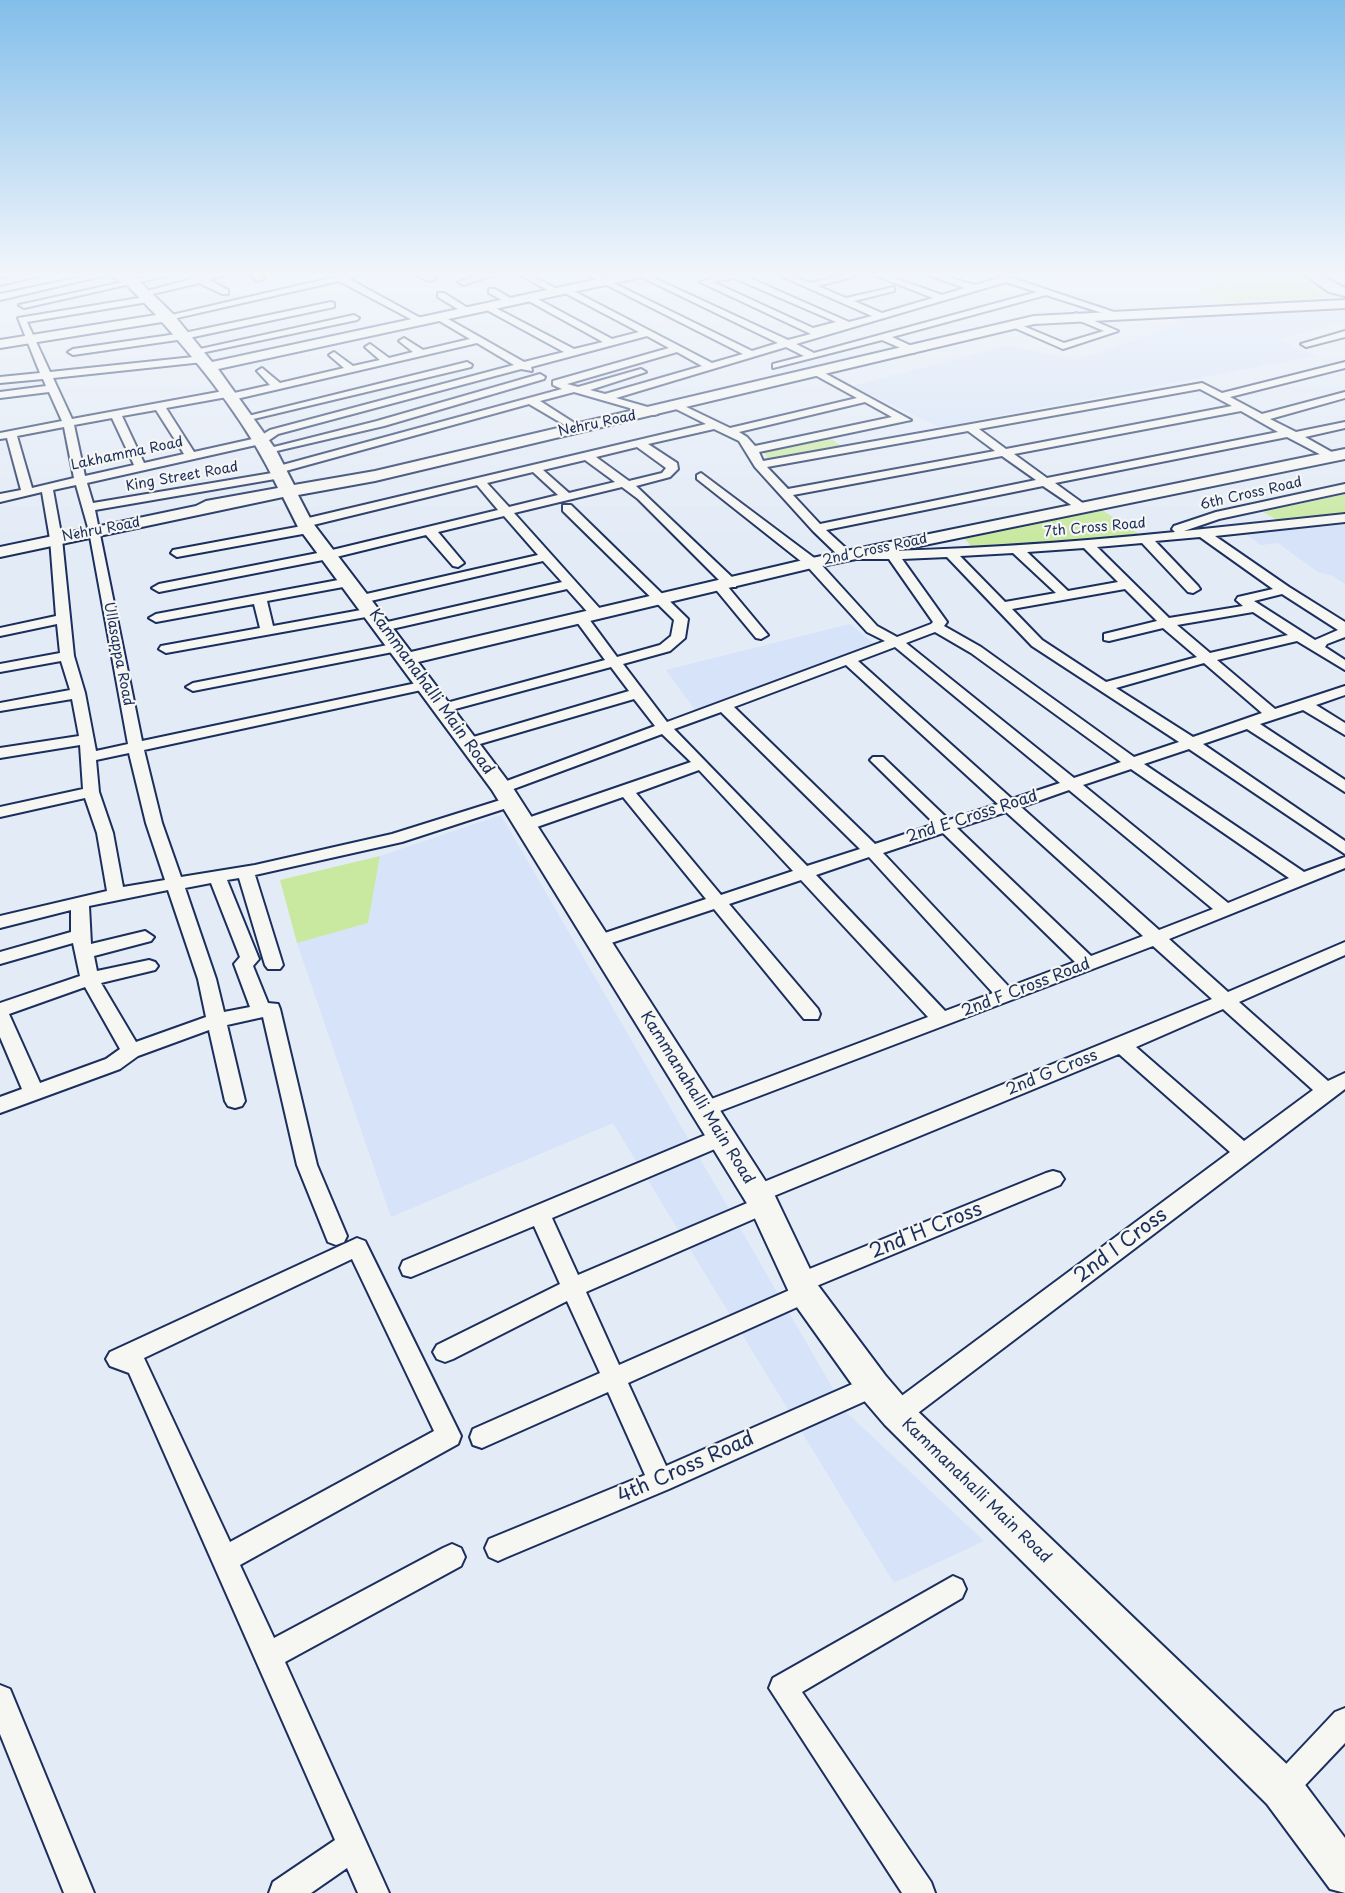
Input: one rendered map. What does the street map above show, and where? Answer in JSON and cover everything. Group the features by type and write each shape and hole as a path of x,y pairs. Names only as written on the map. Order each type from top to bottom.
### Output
{"main road":[{"name":"Kammanahalli Main Road","path":"205,361 231,395 265,446 306,526 444,708 506,795 760,1200 803,1288 885,1400 1282,1789 1345,1874"},
{"name":"Nehru Road","path":"0,552 203,509 284,483 375,476 866,361"},
{"name":"2nd Cross Road","path":"403,653 589,616 812,563 1339,455"}],"street":[{"name":"Ullasappa Road","path":"42,361 68,422 80,480 95,531 136,747 154,823 207,979 235,1101"},
{"path":"0,380 180,361"},
{"path":"144,375 171,374 198,361"},
{"path":"342,361 351,369"},
{"path":"27,492 6,435 68,422 231,395 281,385 311,374 385,361"},
{"path":"516,361 540,377 556,383 654,412"},
{"path":"265,446 273,432 542,361"},
{"path":"556,383 633,361"},
{"path":"702,361 709,365"},
{"path":"607,397 723,361"},
{"path":"777,366 794,361"},
{"path":"245,418 467,365"},
{"path":"1221,396 1345,365"},
{"path":"1333,368 1345,374"},
{"path":"262,371 296,396"},
{"name":"King Street Road","path":"87,508 284,483 530,400 641,372"},
{"path":"819,373 932,433"},
{"path":"265,446 380,424 540,377"},
{"path":"759,465 1202,386 1291,435 1339,455"},
{"path":"0,395 53,388"},
{"path":"1260,418 1345,395"},
{"path":"727,432 865,399"},
{"path":"530,400 575,428"},
{"path":"159,406 191,456"},
{"path":"678,406 712,426 743,439 753,450 759,465 817,528 847,556"},
{"path":"786,493 1241,408"},
{"path":"116,414 140,466"},
{"path":"753,450 903,418"},
{"path":"817,528 1345,425"},
{"path":"177,553 306,526 712,426"},
{"path":"968,426 1080,507"},
{"path":"159,588 328,555 505,511 567,502 626,484 666,475 672,469 673,465 640,444"},
{"name":"Lakhamma Road","path":"0,498 140,466 191,456 265,446"},
{"path":"589,457 642,496 725,585 761,635"},
{"path":"444,708 664,648 678,638 681,619 536,469"},
{"path":"701,477 812,563 872,629 897,642 1226,910"},
{"path":"480,482 570,584 614,660 663,728 702,764 942,1020"},
{"path":"47,487 56,539 61,619 67,656 78,693 87,740 91,792 105,833 116,894"},
{"name":"6th Cross Road","path":"1166,537 1178,529 1216,516 1345,488"},
{"name":"7th Cross Road","path":"847,556 952,555 1146,539 1345,518"},
{"path":"429,530 458,563"},
{"path":"1203,533 1345,630"},
{"path":"1146,539 1193,589"},
{"path":"1086,544 1166,623 1273,715"},
{"path":"1017,550 1065,596"},
{"path":"0,922 116,894 246,872 396,838 506,795 663,728 936,627 940,622 893,555"},
{"path":"952,555 1037,643 1190,742 1345,849"},
{"path":"372,613 546,557"},
{"path":"156,618 349,582"},
{"path":"166,649 372,613 570,584"},
{"path":"1001,607 1125,585"},
{"path":"1284,590 1244,598 1297,637 1318,647 1345,666"},
{"path":"259,598 268,631"},
{"path":"1109,637 1166,623 1255,608"},
{"path":"0,632 61,619"},
{"path":"936,627 976,650 1131,762 1302,879"},
{"path":"1318,647 1321,641 1345,630"},
{"path":"1103,687 1207,658 1297,637"},
{"path":"193,687 403,653"},
{"path":"0,668 67,656"},
{"path":"847,659 1223,1001 1326,1091"},
{"path":"89,757 426,685"},
{"name":"2nd E Cross Road","path":"598,940 1010,805 1345,690"},
{"path":"0,707 78,693"},
{"path":"468,743 638,693"},
{"path":"1304,704 1345,730"},
{"path":"723,705 872,851 1006,995"},
{"path":"1248,723 1345,787"},
{"path":"0,753 87,740"},
{"path":"878,760 1088,964"},
{"path":"525,825 702,764"},
{"path":"626,791 720,901 811,1014"},
{"path":"0,812 91,792"},
{"name":"2nd F Cross Road","path":"705,1109 1156,938 1345,862"},
{"path":"246,872 274,965"},
{"path":"217,876 250,959 243,964 261,1010"},
{"path":"80,903 82,944 90,979 130,1051"},
{"path":"0,958 82,944 146,937"},
{"name":"2nd G Cross","path":"445,1352 574,1287 760,1200 1345,948"},
{"path":"0,1010 90,979 148,966"},
{"path":"0,1105 113,1064 130,1051 215,1021 271,1009 307,1165 336,1236"},
{"path":"0,1015 34,1093"},
{"path":"1122,1045 1244,1153"},
{"name":"2nd I Cross","path":"885,1400 1244,1153 1326,1091 1345,1080"},
{"path":"411,1268 722,1137"},
{"name":"2nd H Cross","path":"482,1437 803,1288 1053,1179"},
{"path":"539,1213 660,1481"},
{"path":"224,1560 449,1436 357,1247 118,1359 138,1366 224,1560 374,1893"},
{"name":"4th Cross Road","path":"498,1548 660,1481 885,1400"},
{"path":"268,1656 452,1557"},
{"path":"920,1893 783,1688 953,1589"},
{"path":"0,1699 79,1893"},
{"path":"1282,1789 1345,1722"},
{"path":"284,1893 353,1846"}],"shaded area":[{"path":"947,361 1288,361 939,427 852,386"},
{"path":"1345,521 1345,584 1333,576 1318,572 1278,543 1261,545 1247,535"},
{"path":"850,624 876,645 695,710 666,670"},
{"path":"501,815 847,1413 984,1541 894,1583 613,1123 391,1217 297,943 368,923 380,856"}],"green space":[{"path":"828,437 846,449 769,461 763,451"},
{"path":"1345,494 1345,513 1279,521 1263,512"},
{"path":"1102,510 1140,535 971,546 963,537"},
{"path":"380,856 368,923 297,943 280,880"}]}
